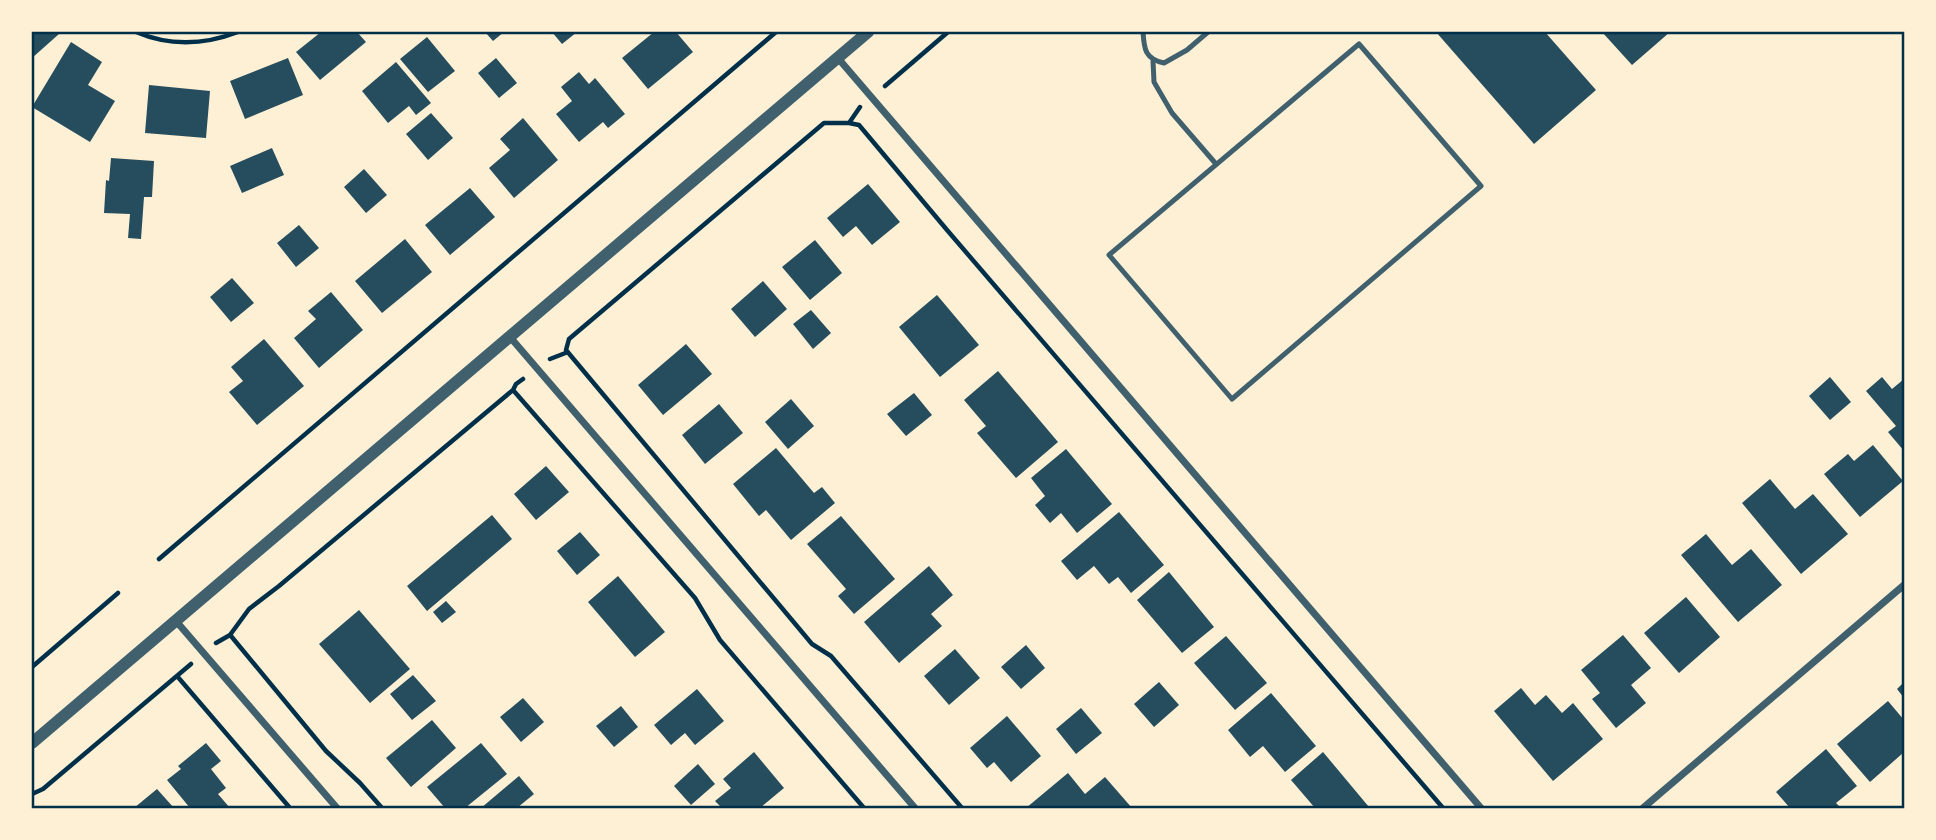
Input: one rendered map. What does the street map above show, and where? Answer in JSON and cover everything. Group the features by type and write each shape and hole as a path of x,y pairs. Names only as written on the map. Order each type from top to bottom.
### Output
{"street":[{"path":"32,743 868,32"},
{"path":"837,57 1481,808"},
{"path":"510,337 915,808"},
{"path":"1643,808 1905,585"},
{"path":"176,621 337,808"}],"lane":[{"path":"1143,32 1144,48 1153,61 1154,82 1172,113 1216,164"},
{"path":"1153,61 1164,63 1187,50 1208,32"},
{"path":"1359,44 1481,187 1232,398 1109,255 1216,164 1359,44"}],"path":[{"path":"136,32 166,42 194,43 238,32"},
{"path":"159,559 776,32"},
{"path":"849,123 857,109 948,32"},
{"path":"962,808 831,656 812,643 566,350 569,339 824,123 859,125 1443,808"},
{"path":"32,793 43,789 203,653 230,635 249,610 513,390 516,384 554,357 568,352"},
{"path":"513,390 695,598 720,640 864,808"},
{"path":"32,667 118,593"},
{"path":"230,635 326,751 382,808"},
{"path":"177,676 290,808"}],"building":[{"path":"32,32 57,32 59,34 32,58"},
{"path":"321,32 357,32 366,42 320,80 296,52"},
{"path":"485,32 504,32 493,41"},
{"path":"552,32 577,32 562,44"},
{"path":"654,32 676,32 693,52 648,89 622,58"},
{"path":"1436,32 1545,32 1596,90 1534,144"},
{"path":"1602,32 1670,32 1632,65"},
{"path":"427,37 455,71 428,92 400,59"},
{"path":"71,42 102,62 88,85 115,101 90,142 32,107"},
{"path":"288,58 303,95 245,119 230,81"},
{"path":"496,58 517,83 499,98 478,73"},
{"path":"396,62 431,103 416,115 409,106 388,123 362,91"},
{"path":"579,72 589,84 595,78 625,114 608,128 603,122 579,142 556,114 572,101 561,87"},
{"path":"149,85 210,91 206,138 145,133"},
{"path":"431,113 453,138 428,160 406,134"},
{"path":"523,118 558,160 514,198 489,168 510,150 500,139"},
{"path":"272,148 284,175 242,193 230,166"},
{"path":"111,158 154,161 152,197 144,197 141,239 128,238 130,214 104,213 106,180 109,181"},
{"path":"364,169 387,195 366,213 344,187"},
{"path":"868,184 900,222 872,245 856,226 843,237 827,218"},
{"path":"470,188 495,217 450,255 425,225"},
{"path":"299,225 319,248 296,267 277,243"},
{"path":"405,239 432,272 382,313 355,281"},
{"path":"815,240 842,273 810,300 782,267"},
{"path":"232,278 254,303 231,322 210,297"},
{"path":"763,281 787,309 755,337 731,309"},
{"path":"331,292 363,330 319,368 294,338 316,319 308,311"},
{"path":"937,295 979,345 940,377 899,327"},
{"path":"811,310 831,333 813,349 793,324"},
{"path":"264,339 304,386 257,425 229,392 243,381 231,367"},
{"path":"686,344 712,374 663,415 638,385"},
{"path":"998,371 1058,442 1016,478 977,433 986,426 964,400"},
{"path":"1830,377 1851,402 1830,420 1809,396"},
{"path":"1882,377 1892,389 1904,379 1904,451 1888,432 1896,426 1866,391"},
{"path":"914,393 932,415 906,436 887,414"},
{"path":"791,399 814,426 788,449 765,422"},
{"path":"719,404 743,433 705,464 682,435"},
{"path":"1873,445 1903,481 1860,517 1824,474 1848,454 1854,461"},
{"path":"776,448 814,493 822,487 835,503 791,540 766,510 759,516 733,484"},
{"path":"1066,449 1112,504 1077,533 1061,513 1050,523 1035,505 1045,496 1031,478"},
{"path":"546,466 569,492 536,520 514,494"},
{"path":"1770,479 1795,509 1813,494 1848,534 1801,574 1742,503"},
{"path":"1119,512 1164,565 1131,593 1118,577 1109,584 1094,566 1077,580 1061,561"},
{"path":"492,515 512,539 427,611 407,586"},
{"path":"841,516 895,579 854,614 838,596 846,589 807,544"},
{"path":"580,532 600,555 577,575 557,551"},
{"path":"1706,534 1732,565 1751,549 1782,585 1738,622 1681,555"},
{"path":"929,566 953,595 931,614 942,626 899,663 864,622"},
{"path":"1169,572 1214,627 1182,653 1137,600"},
{"path":"618,576 665,632 635,657 588,602"},
{"path":"1686,597 1720,637 1679,673 1644,633"},
{"path":"446,601 456,612 442,623 433,612"},
{"path":"359,610 410,669 370,703 319,644"},
{"path":"1623,635 1651,668 1631,685 1646,703 1616,728 1592,699 1600,693 1581,670"},
{"path":"1226,636 1267,683 1235,710 1194,663"},
{"path":"1026,645 1045,668 1021,689 1001,667"},
{"path":"955,649 980,678 949,705 924,676"},
{"path":"413,675 436,701 412,720 390,694"},
{"path":"1159,682 1179,705 1154,727 1134,704"},
{"path":"1904,682 1904,698 1897,689"},
{"path":"1521,688 1535,705 1546,695 1562,713 1573,703 1603,739 1553,781 1494,711"},
{"path":"697,689 724,721 695,745 685,733 671,745 654,725"},
{"path":"1271,693 1316,746 1285,772 1263,746 1250,757 1228,730"},
{"path":"523,698 544,722 521,742 500,717"},
{"path":"1888,701 1904,720 1904,755 1903,753 1870,782 1837,744"},
{"path":"621,706 638,727 614,747 596,726"},
{"path":"1081,708 1102,733 1076,754 1056,729"},
{"path":"1007,716 1041,756 1011,782 994,762 987,768 970,748"},
{"path":"432,720 456,748 411,787 386,758"},
{"path":"206,743 221,761 211,769 226,788 218,794 230,808 190,808 167,780 181,769 178,766"},
{"path":"481,743 507,774 465,808 445,808 427,787"},
{"path":"1826,749 1857,786 1836,803 1841,808 1790,808 1776,792"},
{"path":"754,752 784,788 760,808 722,808 715,801 731,788 723,779"},
{"path":"1323,752 1368,808 1315,808 1291,780"},
{"path":"698,764 715,784 691,805 674,786"},
{"path":"1068,773 1085,794 1105,777 1132,808 1026,808"},
{"path":"519,776 534,794 517,808 481,808"},
{"path":"157,789 174,808 134,808"}]}
